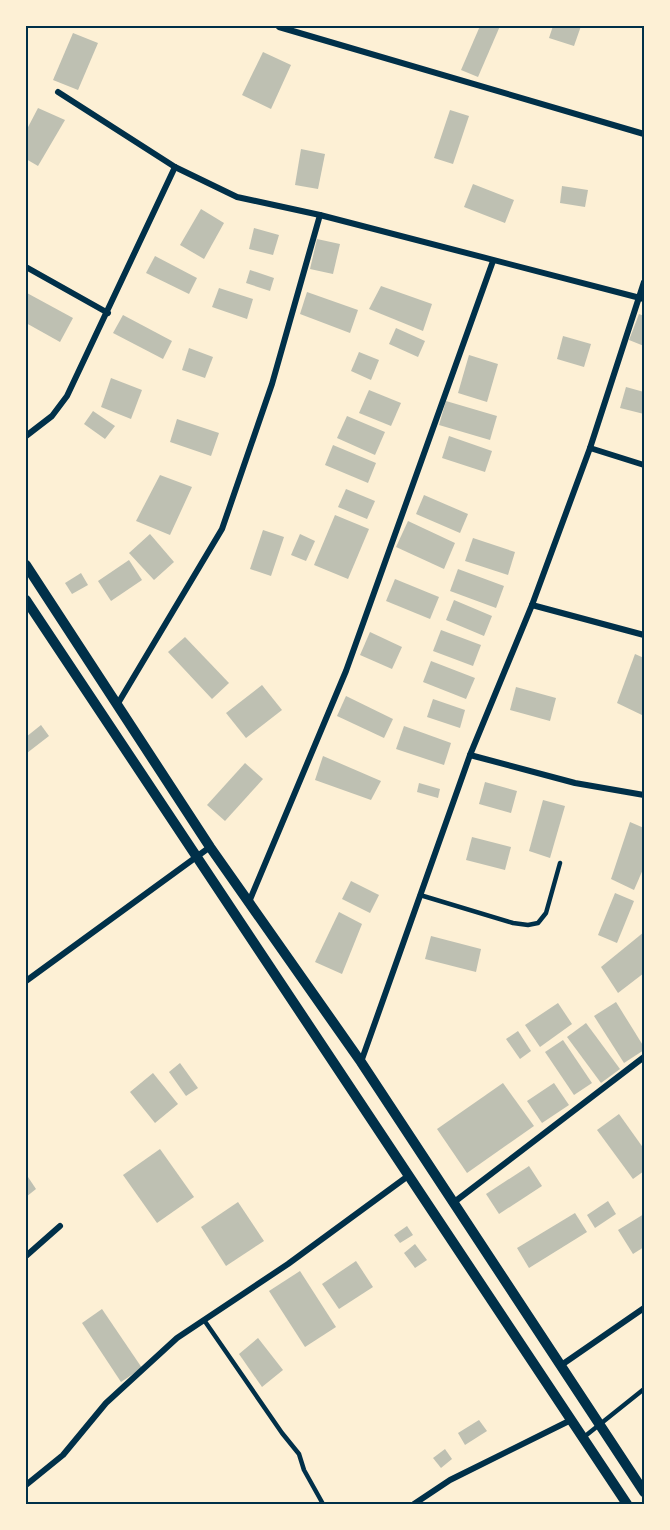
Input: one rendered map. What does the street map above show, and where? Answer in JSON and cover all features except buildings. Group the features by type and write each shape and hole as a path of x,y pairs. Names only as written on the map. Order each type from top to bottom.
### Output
{"street":[{"path":"279,27 645,134"},
{"path":"58,92 176,167 237,197 320,215 642,298"},
{"path":"26,436 52,416 67,396 176,167"},
{"path":"117,705 222,529 272,384 320,215"},
{"path":"249,902 346,671 493,261"},
{"path":"26,267 108,313"},
{"path":"361,1062 470,755 532,605 590,448 642,298 645,282"},
{"path":"590,448 645,465"},
{"path":"26,565 210,847 361,1062 645,1492"},
{"path":"26,600 627,1504"},
{"path":"532,605 645,635"},
{"path":"470,755 575,783 645,795"},
{"path":"26,981 210,847"},
{"path":"320,1042 337,1030"},
{"path":"453,1204 645,1057"},
{"path":"26,1485 63,1455 106,1403 177,1338 288,1264 408,1176"},
{"path":"26,1256 60,1226"},
{"path":"560,1366 645,1308"},
{"path":"414,1504 450,1480 569,1420"}],"lane":[{"path":"420,895 513,922 528,925 538,923 546,913 560,863"},
{"path":"204,1320 299,1454 304,1470 323,1504"},
{"path":"582,1438 645,1389"}]}
